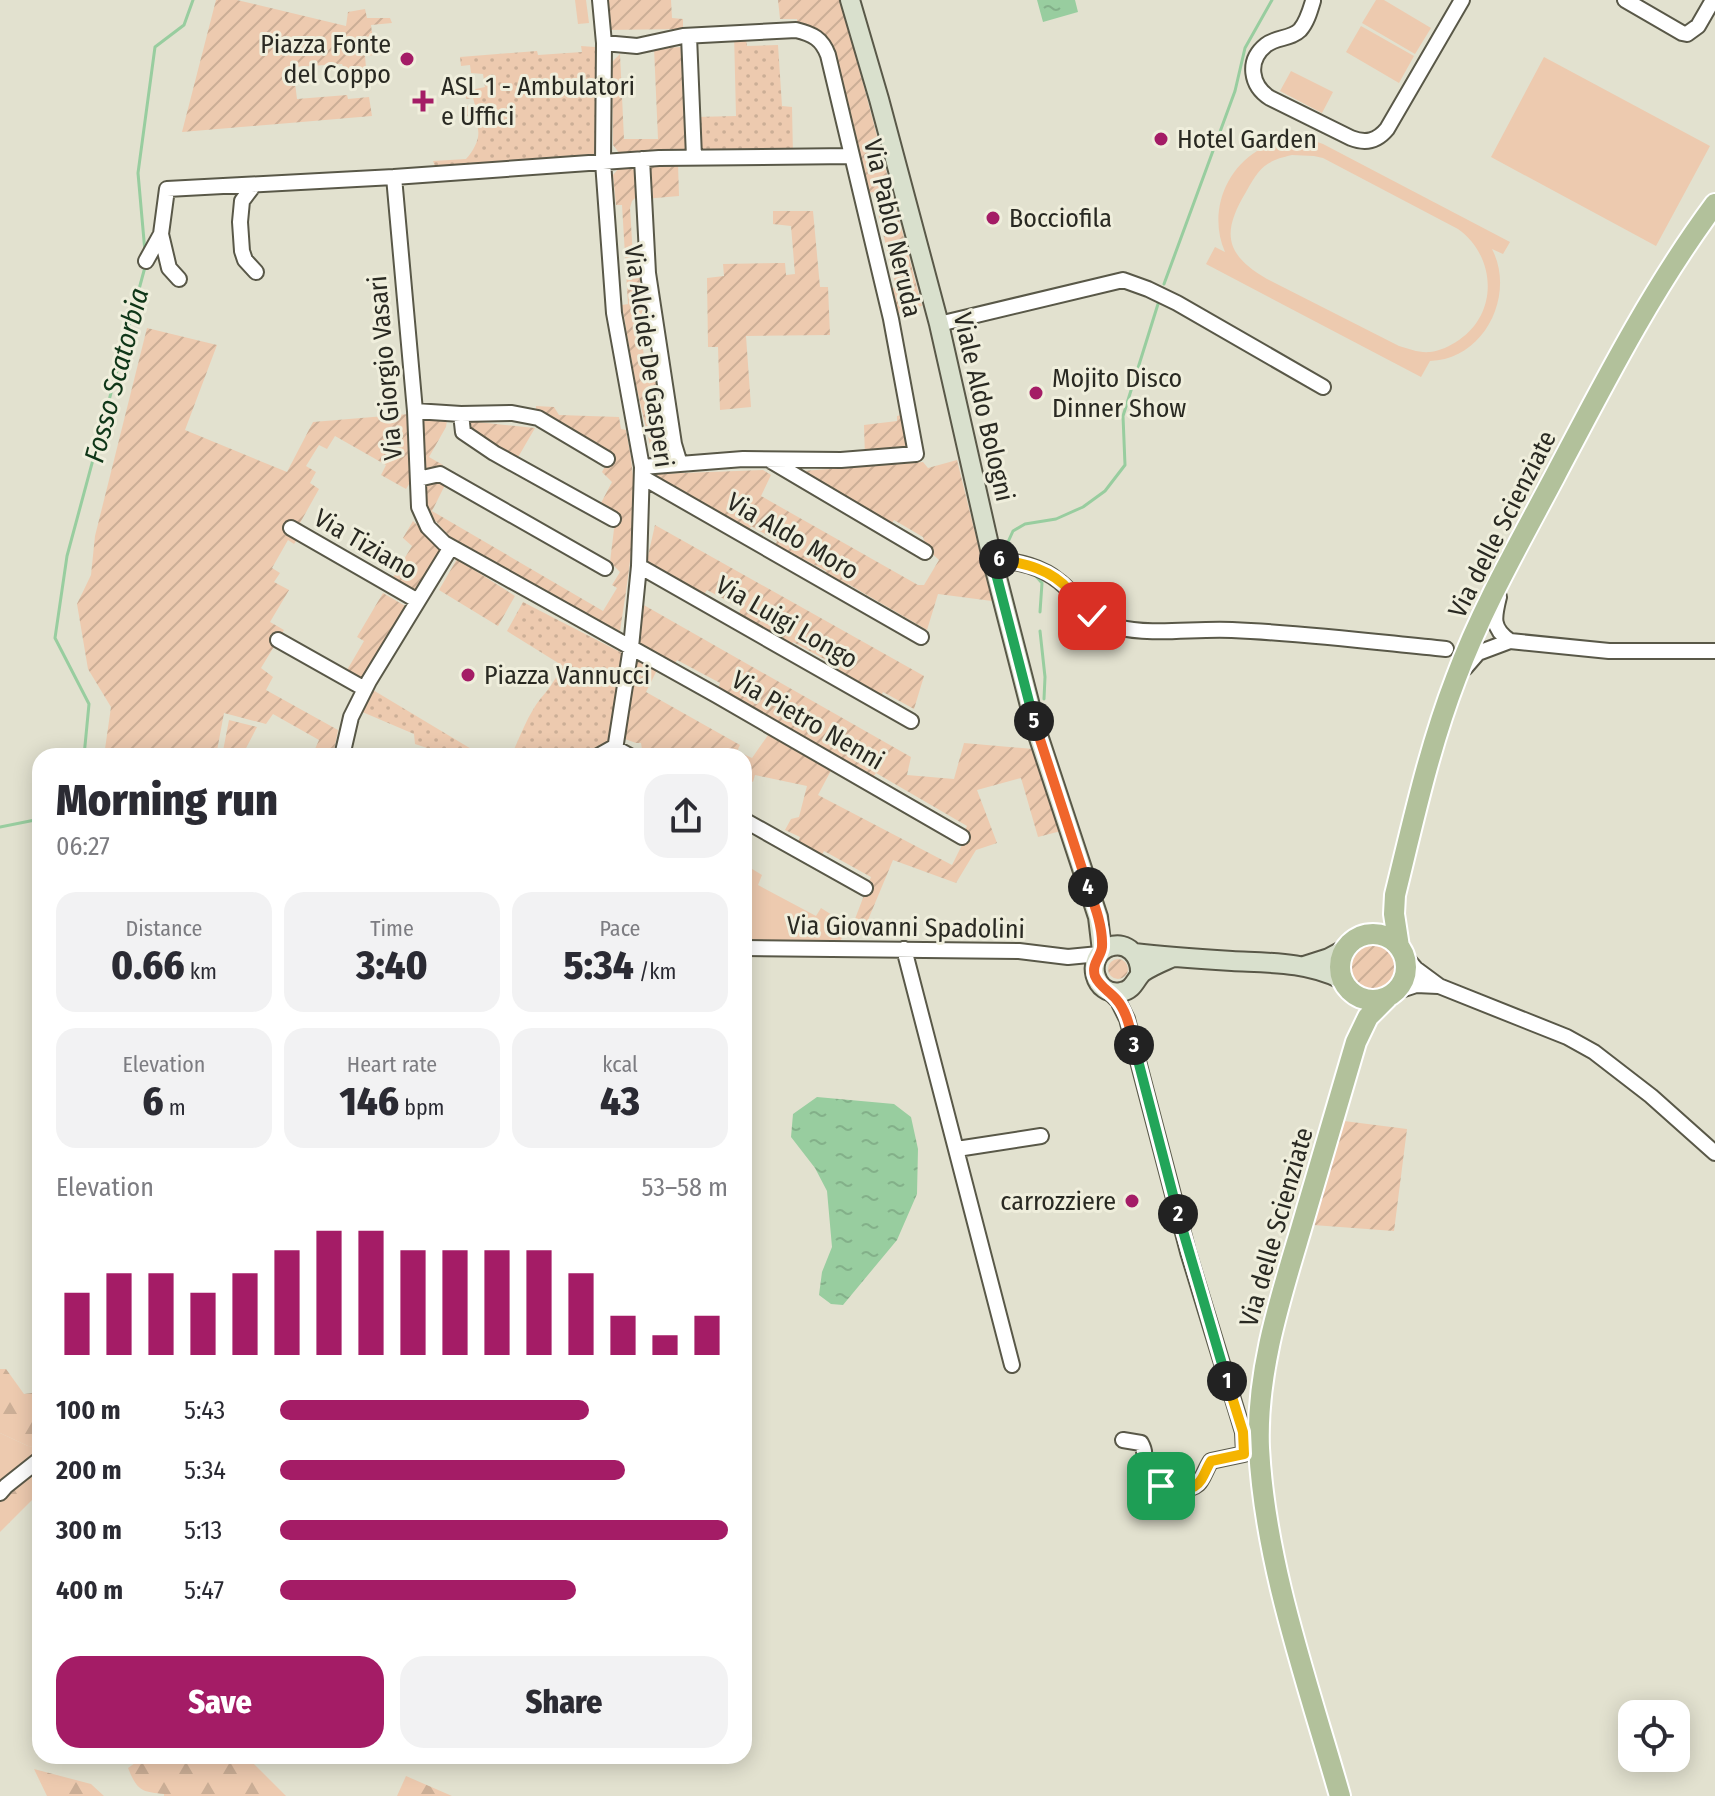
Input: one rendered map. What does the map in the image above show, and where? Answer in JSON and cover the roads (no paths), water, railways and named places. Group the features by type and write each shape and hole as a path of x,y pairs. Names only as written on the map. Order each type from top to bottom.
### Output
{"main road":[{"name":"Viale Aldo Bologni","path":"850,0 939,324 992,558 1036,729 1098,917 1110,934 1129,950"},
{"name":"Via delle Scienziate","path":"1401,951 1394,914 1395,895 1448,700 1474,635 1630,335 1715,204"},
{"name":"Via delle Scienziate","path":"1361,936 1383,916 1395,895"},
{"name":"Viale Aldo Bologni","path":"1098,917 1098,959"},
{"path":"1173,958 1121,992 1108,991 1101,986 1098,959 1113,946 1173,958 1304,966 1326,972 1356,997 1377,1001 1391,995 1401,985 1406,965 1401,951 1382,935 1371,934 1351,941 1339,964 1345,985"},
{"path":"1129,950 1141,967 1137,980"},
{"path":"1304,966 1344,950"},
{"name":"Via delle Scienziate","path":"1345,985 1357,1017 1356,1042"},
{"name":"Via delle Scienziate","path":"1340,1796 1297,1650 1267,1523 1259,1446 1262,1391 1276,1312 1356,1042 1368,1017 1391,995"}],"street":[{"name":"Via Alcide De Gasperi","path":"600,0 604,43 603,162 614,313 642,472 639,566 631,647 614,748"},
{"path":"1313,1 1301,29 1291,36 1268,43 1262,49 1254,65 1255,83 1270,98 1362,141 1377,139 1387,129 1462,0"},
{"path":"1625,0 1687,34 1698,26 1713,0"},
{"name":"Via Pablo Neruda","path":"689,36 796,30 818,38 827,52 891,319 916,454 841,460 768,459"},
{"path":"604,43 637,46 689,36 694,157"},
{"path":"179,279 169,268 161,234 167,189 642,159 852,156"},
{"path":"642,159 648,273 674,444 680,464"},
{"name":"Via Giorgio Vasari","path":"394,177 415,411 419,507 428,527 444,543 631,647"},
{"path":"254,185 242,201 240,222 242,251 245,260 256,272"},
{"path":"146,261 161,234"},
{"path":"939,324 1123,280 1177,303 1323,387"},
{"path":"415,411 512,413 538,418 607,459"},
{"path":"461,414 463,432 494,453 613,519"},
{"path":"642,472 680,464 768,459 925,552"},
{"name":"Via Aldo Moro","path":"642,472 921,637"},
{"path":"418,479 440,474 605,568"},
{"name":"Via Tiziano","path":"291,528 418,601"},
{"path":"344,748 351,717 365,689 451,547"},
{"path":"1510,641 1497,629 1494,616 1513,557"},
{"path":"992,558 1030,564 1043,570 1066,587 1092,616 1121,628 1234,630 1446,649"},
{"name":"Via Luigi Longo","path":"639,566 911,721"},
{"path":"278,640 365,689"},
{"path":"1448,700 1472,659 1484,650 1510,641 1609,651 1715,651"},
{"name":"Via Pietro Nenni","path":"631,647 962,837"},
{"path":"752,824 865,888"},
{"name":"Via Giovanni Spadolini","path":"752,948 1019,951 1098,959"},
{"path":"904,949 1012,1365"},
{"path":"1401,951 1416,969 1439,986 1567,1037 1594,1052 1651,1096 1715,1153"},
{"path":"1127,1019 1129,1000 1137,980"},
{"path":"1391,995 1416,985 1439,986"},
{"path":"1108,991 1118,1001 1127,1019 1188,1252 1243,1432 1244,1454 1211,1461 1200,1483 1183,1489 1146,1483 1138,1468 1145,1457 1145,1450 1141,1443 1123,1440"},
{"path":"957,1149 1041,1136"},
{"path":"0,1493 32,1465"}],"water":[{"path":"1037,0 1075,0 1078,12 1043,22"},
{"path":"817,1097 894,1104 911,1117 918,1149 917,1194 897,1240 843,1305 831,1304 819,1295 822,1272 832,1247 827,1191 815,1168 791,1137 793,1114"}],"waterway":[{"name":"Fosso Scatorbia","path":"145,252 138,173 155,47 184,25 193,0"},
{"path":"1164,284 1235,91 1245,48 1272,0"},
{"name":"Fosso Scatorbia","path":"85,748 89,704 55,638 67,556 145,267"},
{"path":"1011,552 1008,542 1013,531 1025,524 1056,519 1083,507 1105,491 1125,465 1123,416 1158,304"},
{"path":"1035,575 1042,583 1040,612"},
{"path":"1040,631 1044,699"},
{"name":"Fosso Scatorbia","path":"0,827 32,821"}],"place":[{"name":"Piazza Fonte del Coppo","path":"407,59"},
{"name":"ASL 1 - Ambulatori e Uffici","path":"423,101"},
{"name":"Hotel Garden","path":"1161,139"},
{"name":"Bocciofila","path":"993,218"},
{"name":"Mojito Disco Dinner Show","path":"1036,393"},
{"name":"Piazza Vannucci","path":"468,675"},
{"name":"carrozziere","path":"1132,1201"}]}
